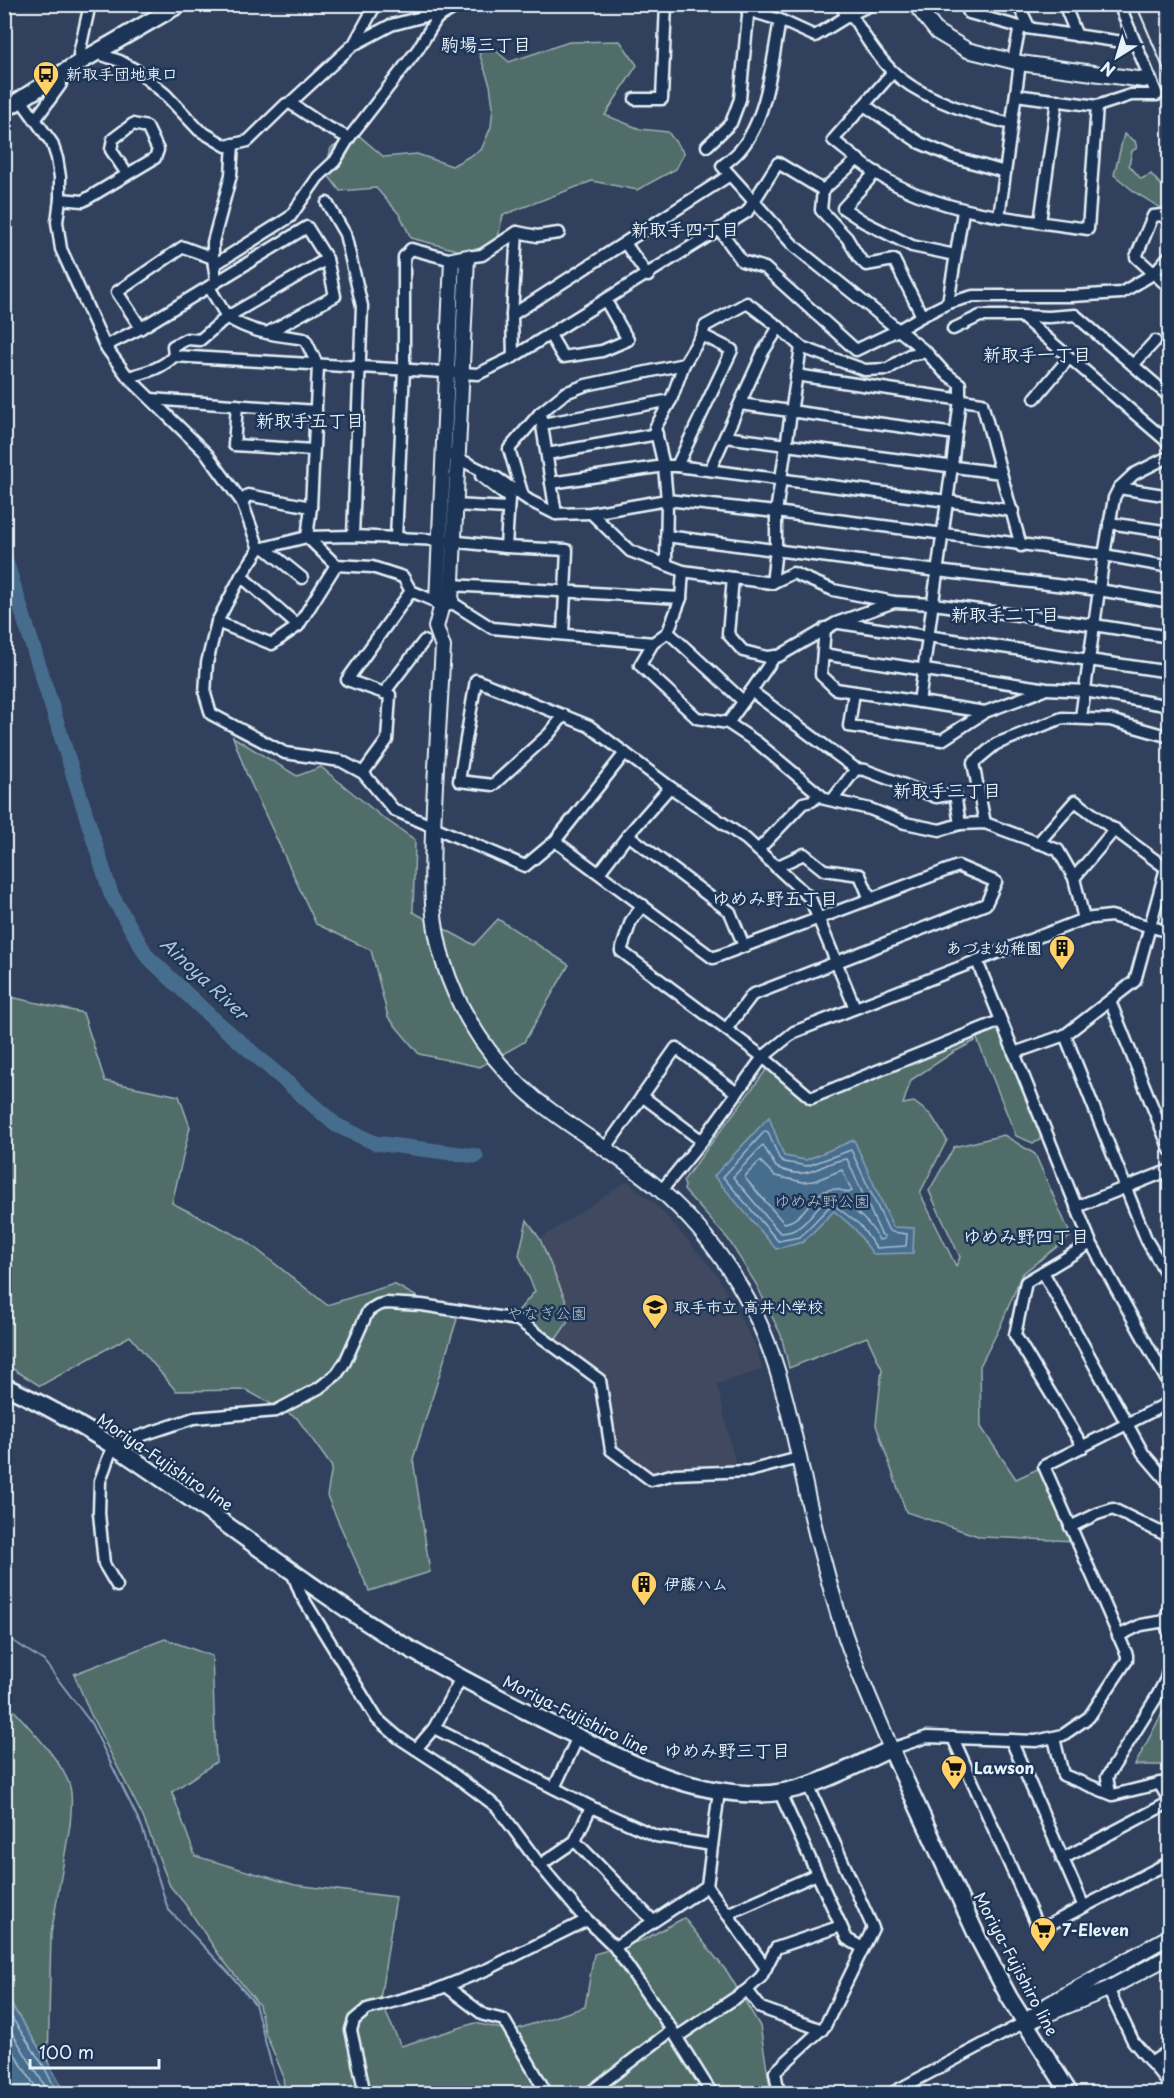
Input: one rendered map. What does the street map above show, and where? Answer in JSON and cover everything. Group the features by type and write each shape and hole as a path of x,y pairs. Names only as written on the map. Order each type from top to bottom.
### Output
{"main road":[{"path":"4,110 96,52 180,4"},
{"name":"Moriya-Fujishiro line","path":"4,1386 27,1396 113,1445 292,1572 400,1644 461,1678 659,1776 706,1790 756,1795 809,1787 891,1749 979,1940 1025,2022 1070,2094"}],"street":[{"path":"80,62 79,54 90,4"},
{"path":"354,44 376,4"},
{"path":"96,52 136,70 165,94 199,130 226,146 248,141 354,44 391,25 461,4"},
{"path":"635,99 662,99 666,4"},
{"path":"842,4 848,16 892,72 913,86 961,109 1011,124"},
{"path":"707,146 731,123 740,99 748,7 815,36 873,4"},
{"path":"915,4 937,32 967,50 1017,61 1144,80"},
{"path":"965,4 969,13 1024,27 1136,44"},
{"path":"999,217 1016,95 1017,61 1024,27 1018,4"},
{"path":"1064,4 1077,36"},
{"path":"1016,95 1097,106 1131,95 1157,95 1119,4"},
{"path":"214,262 290,217 318,177 335,160 418,49 433,12"},
{"path":"780,20 765,96 753,130 740,150 722,166 794,246 926,352 944,372 960,384 952,466 919,702"},
{"path":"892,72 833,140 876,172 906,190 963,211 999,217 1088,229 1097,106"},
{"path":"35,120 61,84 59,75"},
{"path":"21,100 52,143 60,177 57,222 61,249 105,346 128,377 202,448 242,502 262,549 302,578"},
{"path":"1040,222 1057,100"},
{"path":"291,103 323,125 350,138"},
{"path":"864,105 920,143 953,157 1005,172"},
{"path":"60,199 83,201 155,158 158,150 147,127 133,124 113,139 111,150 127,174"},
{"path":"233,144 231,175 213,242 213,284 227,317 242,327 305,339 318,366 311,507 307,537"},
{"path":"858,159 823,190 821,210 847,238 866,265 894,260 922,316"},
{"path":"174,356 478,374 513,357 648,276 747,212 778,163 823,190"},
{"path":"876,172 843,208 880,231 912,246 955,255"},
{"path":"512,315 730,175"},
{"path":"327,203 345,234 362,306 353,536"},
{"path":"948,303 963,211"},
{"path":"1170,222 1162,215 1153,216 1136,257 1170,288"},
{"path":"105,346 141,328 307,227 327,259 335,296 267,333"},
{"path":"720,230 742,261 765,268 856,350 948,303 977,296 1075,296 1121,293 1154,274 1170,255"},
{"path":"396,538 404,370 405,256 411,249 452,260 482,255 517,232 537,236 559,233"},
{"path":"513,357 512,315 517,232"},
{"path":"625,243 648,276"},
{"path":"141,328 117,292 183,247 214,262"},
{"path":"451,602 467,257"},
{"path":"128,377 157,369 166,364 174,356 174,346 187,339 200,340 227,317 327,259"},
{"path":"452,260 443,450 439,607 436,627 443,646 433,826 433,906 440,947 451,986 467,1018 489,1051 517,1083 548,1109 661,1191 692,1220 725,1263 751,1306 770,1348 800,1458 818,1540 846,1638 891,1749 927,1737 1036,1741 1054,1738 1078,1726 1089,1717 1127,1660 1127,1655 1044,1466 1170,1402"},
{"path":"977,296 980,316"},
{"path":"1075,296 1075,315"},
{"path":"550,335 563,357 602,351 628,340 606,301"},
{"path":"666,564 667,500 664,466 655,428 671,400 684,364 705,326 747,303 801,347 865,370 888,369 909,355 926,352"},
{"path":"953,329 980,316 1075,315 1170,397"},
{"path":"1020,316 1170,444"},
{"path":"710,470 764,352 779,327"},
{"path":"677,466 732,350 702,335"},
{"path":"1133,365 1155,341"},
{"path":"772,583 776,549 776,512 801,347"},
{"path":"1035,398 1069,358"},
{"path":"523,496 509,449 565,393 586,385 684,364"},
{"path":"796,375 982,403 1021,546"},
{"path":"151,399 316,411"},
{"path":"541,418 671,400"},
{"path":"740,404 955,434"},
{"path":"237,405 234,445 314,450"},
{"path":"541,418 556,514"},
{"path":"547,454 657,434"},
{"path":"725,437 1000,473"},
{"path":"443,450 497,478 523,496 556,514 591,513 667,500 1104,555 1170,567"},
{"path":"1081,717 1114,498 1119,488 1134,474 1168,459"},
{"path":"551,483 677,466 947,501 1013,512"},
{"path":"481,476 509,498 506,547"},
{"path":"1119,488 1170,496"},
{"path":"242,502 248,495 311,507"},
{"path":"455,505 507,508"},
{"path":"591,513 630,551 683,571 772,583 793,573 833,590 894,602 933,604 1170,637"},
{"path":"1109,523 1170,532"},
{"path":"563,634 567,550 440,540 353,536 307,537 262,549 240,576 217,621 207,663 205,694 211,714 285,753 341,761 363,773 394,810 525,866 555,841 625,753"},
{"path":"666,536 1099,590 1170,602"},
{"path":"307,537 336,565 372,567 403,577 411,591 439,607"},
{"path":"217,621 272,644 298,626 336,565"},
{"path":"683,571 681,598 668,632 653,643 640,665 697,718 728,723 758,743 825,799 870,809 905,823 940,830 960,824 985,824 1058,850 1074,878 1084,919"},
{"path":"240,576 298,626"},
{"path":"733,578 728,634 743,651 767,657 779,656 825,628 894,602"},
{"path":"451,585 681,598"},
{"path":"363,773 387,740 390,695 347,680 411,591"},
{"path":"439,607 451,602"},
{"path":"451,602 492,628 653,643"},
{"path":"836,623 1170,672"},
{"path":"825,628 821,675 836,689 985,712"},
{"path":"668,632 743,701"},
{"path":"384,693 424,641"},
{"path":"823,654 1047,689 1085,691 1170,706"},
{"path":"728,723 775,656"},
{"path":"564,715 549,734 494,785 459,781 476,680 564,715 589,726 670,787 746,839 810,898 855,1008"},
{"path":"854,692 849,726 942,740 985,712 1047,689"},
{"path":"751,691 856,769 865,770 936,796 956,794 960,824"},
{"path":"985,824 973,763 996,744 1062,718 1081,717 1110,720 1170,736"},
{"path":"832,800 856,769"},
{"path":"599,873 628,835 670,787"},
{"path":"758,850 803,804 812,801 819,794"},
{"path":"1014,1053 1065,1035 1135,981 1149,926 1165,891 1168,868 1075,801 1038,843"},
{"path":"1074,878 1115,829"},
{"path":"628,835 730,912 744,946"},
{"path":"555,841 713,958 958,866 996,882 986,904 752,995 727,1029"},
{"path":"776,867 804,854 824,870 860,875 870,899"},
{"path":"642,905 631,921 621,951 727,1029 811,1098 1000,1021"},
{"path":"661,1191 702,1141 763,1057 794,1032 1084,919 1111,916 1170,932"},
{"path":"977,961 1091,1244 1170,1386"},
{"path":"1110,1000 1170,1150"},
{"path":"1065,1035 1147,1241 1170,1280"},
{"path":"605,1149 676,1048 737,1093"},
{"path":"642,1096 702,1141"},
{"path":"1076,1207 1170,1170"},
{"path":"1083,1446 1015,1335 1026,1282 1091,1244"},
{"path":"1043,1272 1143,1453 1168,1481"},
{"path":"117,1586 104,1564 99,1513 100,1481 113,1445 194,1418 276,1411 319,1388 337,1374 345,1362 368,1311 386,1303 422,1305 518,1320 600,1380 611,1450 651,1480 675,1474 749,1471 800,1458"},
{"path":"1070,1527 1113,1509 1170,1537"},
{"path":"292,1572 302,1595 377,1719 399,1738 497,1807 540,1865 587,1920 615,1947 674,2033 712,2094"},
{"path":"1170,1605 1165,1621 1170,1636"},
{"path":"1118,1636 1141,1625 1165,1621"},
{"path":"1110,1793 1107,1777 1156,1698 1166,1679 1170,1660"},
{"path":"416,1749 434,1728 461,1678"},
{"path":"434,1728 591,1807 656,1836 712,1845"},
{"path":"554,1788 578,1737"},
{"path":"953,1738 1039,1930 1170,1862"},
{"path":"1054,1738 1064,1775 1113,1794 1164,1782 1170,1802 1062,1859"},
{"path":"1011,1740 1084,1907"},
{"path":"779,2094 775,2072 825,2026 873,1928 809,1787"},
{"path":"719,1791 707,1886 766,1968"},
{"path":"779,1791 847,1939 863,1948"},
{"path":"540,1865 575,1841 591,1807"},
{"path":"575,1841 653,1921"},
{"path":"727,1914 817,1874"},
{"path":"615,1947 707,1886"},
{"path":"365,2094 351,2030 354,2020 367,2009 446,1986 488,1969 587,1920"},
{"path":"588,2094 674,2033 747,1990 761,1977 777,1948 841,1926"},
{"path":"890,2094 1025,2022 1048,2004 1170,1936"},
{"path":"1025,2022 1048,2015 1108,1989 1170,1956"},
{"path":"446,1986 484,2015 504,2020 547,2094"},
{"path":"1108,1989 1132,2042 1170,2085"},
{"path":"747,1990 761,2008 822,2030"},
{"path":"1151,2063 1170,2050"}],"shaded area":[{"name":"取手市立 高井小学校","path":"627,1181 658,1207 715,1272 756,1347 762,1370 717,1384 737,1471 652,1478 615,1449 600,1380 552,1345 540,1239"}],"green space":[{"path":"620,41 637,65 605,115 640,129 668,132 684,153 676,169 637,190 592,181 503,215 498,237 476,255 411,238 400,215 376,188 340,191 325,171 331,148 357,134 384,157 417,154 452,166 481,150 491,127 493,106 490,85 479,53 493,48 509,62 569,42"},
{"path":"1124,134 1135,141 1137,148 1132,151 1129,165 1141,179 1151,174 1169,194 1169,213 1136,193 1114,175"},
{"path":"233,737 297,776 321,767 381,816 415,840 413,912 474,945 498,919 569,965 524,1042 480,1067 419,1054 388,1017 371,950 316,924 247,775"},
{"path":"4,992 6,996 83,1013 105,1081 179,1096 190,1127 172,1203 245,1240 327,1305 394,1284 457,1319 413,1459 430,1572 369,1591 327,1496 332,1467 297,1418 246,1390 176,1391 130,1336 40,1386 5,1364"},
{"path":"996,1026 999,1028 1041,1135 1039,1141 1033,1143 1016,1136 975,1034"},
{"name":"ゆめみ野公園","path":"974,1037 975,1041 911,1080 903,1104 914,1102 931,1115 947,1140 920,1193 956,1266 960,1257 929,1191 954,1147 1004,1135 1035,1154 1071,1236 1022,1274 1000,1327 980,1366 981,1427 1016,1479 1044,1466 1076,1541 981,1537 906,1512 876,1425 882,1369 867,1337 789,1368 781,1335 756,1284 728,1239 684,1190 683,1181 766,1070 771,1070 811,1101"},
{"name":"やなぎ公園","path":"527,1220 540,1239 572,1316 552,1345 512,1318 535,1291 519,1255"},
{"path":"165,1639 212,1656 216,1762 172,1792 195,1856 295,1885 396,1897 380,2000 401,2046 475,2023 511,2031 585,2007 594,1954 643,1940 684,1918 728,1973 760,2026 771,2093 287,2093 284,2088 283,2075 265,2032 259,2005 219,1955 185,1904 170,1886 143,1817 90,1713 74,1674"},
{"path":"5,1700 51,1753 66,1776 71,1792 70,1825 51,1934 48,2062 5,1995"},
{"path":"1169,1700 1169,1765 1135,1765"}],"water":[{"path":"769,1117 784,1156 806,1160 854,1140 893,1227 914,1228 913,1253 873,1254 855,1229 834,1211 803,1242 776,1249 714,1176"},
{"path":"5,1995 48,2062 65,2093 5,2093"}],"waterway":[{"name":"Ainoya River","path":"4,555 111,894 147,956 209,1015 336,1125 375,1143 476,1156"},
{"path":"4,1635 44,1661 91,1723 142,1827 168,1909 230,1974 255,2004 276,2081 283,2094"}],"tunnel":[{"path":"1144,80 1170,84"}],"railway":[{"path":"1136,4 1170,84"}],"place":[{"name":"新取手団地東口","path":"46,97"},
{"name":"あづま幼稚園","path":"1062,971"},
{"name":"取手市立 高井小学校","path":"655,1330"},
{"name":"伊藤ハム","path":"644,1607"},
{"name":"Lawson","path":"954,1791"},
{"name":"7-Eleven","path":"1043,1953"}],"district":[{"name":"駒場三丁目","path":"486,45"},
{"name":"新取手四丁目","path":"685,230"},
{"name":"新取手一丁目","path":"1037,355"},
{"name":"新取手五丁目","path":"310,421"},
{"name":"新取手二丁目","path":"1005,615"},
{"name":"新取手三丁目","path":"947,791"},
{"name":"ゆめみ野五丁目","path":"775,899"},
{"name":"ゆめみ野四丁目","path":"1026,1237"},
{"name":"ゆめみ野三丁目","path":"727,1751"}]}
